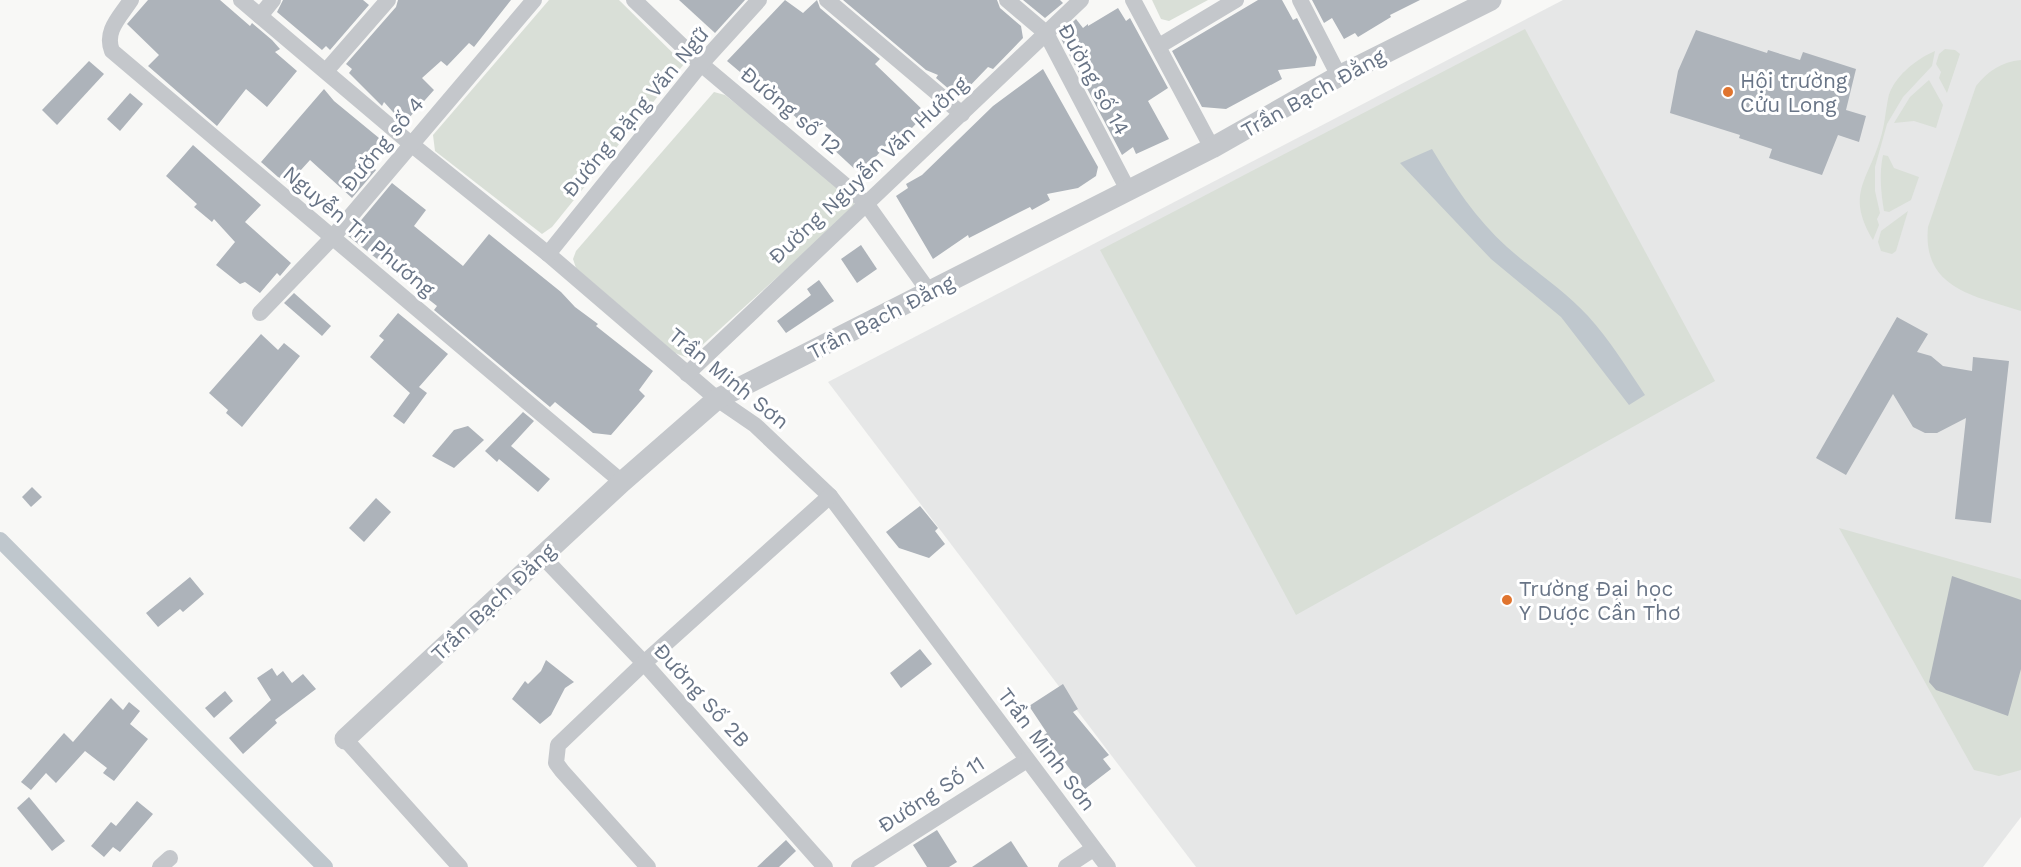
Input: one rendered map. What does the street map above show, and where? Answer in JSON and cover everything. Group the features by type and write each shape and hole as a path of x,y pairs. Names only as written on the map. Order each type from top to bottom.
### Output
{"street":[{"name":"Nguyễn Tri Phương","path":"131,0 110,32 108,41 112,51 622,483"},
{"name":"Trần Minh Sơn","path":"241,0 411,144 548,254 717,399 755,425 830,496 1108,867"},
{"path":"260,16 273,0"},
{"path":"326,71 388,0"},
{"name":"Đường số 4","path":"260,313 332,238 534,0"},
{"name":"Đường số 12","path":"634,0 701,64 866,202 930,292"},
{"name":"Đường Đặng Văn Ngữ","path":"548,254 701,64 759,0"},
{"path":"827,0 962,114"},
{"name":"Đường số 14","path":"1007,0 1046,33 1128,190"},
{"name":"Đường Nguyễn Văn Hưởng","path":"687,374 866,202 1082,0"},
{"path":"1133,0 1212,148"},
{"path":"1159,46 1236,0"},
{"path":"1300,0 1339,76"},
{"name":"Trần Bạch Đằng","path":"345,739 622,483 717,399 1212,148 1339,76 1491,0"},
{"path":"648,867 562,771 556,763 555,754 564,736 830,496"},
{"name":"Đường Số 2B","path":"543,557 644,663 825,867"},
{"path":"345,739 460,867"},
{"name":"Đường Số 11","path":"859,867 1027,760"},
{"path":"1066,867 1094,849"}],"shaded area":[{"path":"549,0 619,0 684,64 552,227 542,234 435,151 433,135"},
{"path":"1152,0 1208,0 1169,21 1161,19"},
{"name":"Trường Đại học Y Dược Cần Thơ","path":"1563,0 2021,0 2021,817 1983,867 1196,867 828,382"},
{"path":"1525,29 1715,381 1296,615 1100,250"},
{"path":"1945,49 1955,50 1960,54 1947,93 1939,78 1941,72 1936,64 1939,54"},
{"path":"1935,51 1932,66 1903,97 1887,124 1875,167 1875,191 1880,213 1877,219 1879,225 1873,240 1865,224 1860,199 1865,178 1882,134 1890,91 1906,70"},
{"path":"2021,60 2021,311 1970,294 1955,287 1943,277 1934,264 1928,248 1928,227 1976,86 1996,68"},
{"path":"1929,80 1943,105 1936,128 1914,121 1894,123 1910,97"},
{"path":"714,92 725,95 853,197 855,207 688,358 675,353 576,268 573,259 576,251"},
{"path":"1432,149 1457,188 1485,225 1507,247 1588,316 1611,344 1645,395 1629,405 1561,317 1491,259 1400,163"},
{"path":"1883,155 1888,156 1894,168 1919,177 1911,200 1889,212 1884,211 1882,197"},
{"path":"1908,211 1896,251 1892,254 1881,251 1878,242 1881,231"},
{"path":"1839,528 2021,579 2021,770 1999,776 1974,770"}],"building":[{"path":"148,0 220,0 250,26 252,23 272,40 280,49 275,52 297,71 267,107 246,89 217,126 148,66 159,55 127,24"},
{"path":"283,0 363,0 369,5 330,50 326,46 322,50 277,12"},
{"path":"398,0 511,0 474,47 469,43 447,66 441,61 422,78 434,90 408,119 401,121 384,102 382,106 349,73 352,69 346,64 396,7"},
{"path":"679,0 745,0 715,33"},
{"path":"785,0 803,13 817,0 820,8 880,59 875,64 926,113 896,145 891,140 860,174 832,148 840,139 820,121 815,126 806,118 802,123 769,92 766,94 727,61"},
{"path":"843,0 997,0 1000,8 1021,26 1023,38 993,69 988,67 964,92 950,90 936,78 938,75 926,70"},
{"path":"1023,0 1060,0 1063,3 1045,18"},
{"path":"1258,0 1282,0 1293,20 1297,18 1317,57 1315,66 1278,70 1282,79 1226,109 1202,107 1172,51"},
{"path":"1312,0 1420,0 1390,15 1391,17 1358,37 1355,33 1344,39 1332,18 1324,23"},
{"path":"1118,8 1126,21 1130,18 1168,88 1148,101 1169,139 1136,154 1133,147 1122,155 1059,35 1076,19 1083,28"},
{"path":"1696,30 1767,53 1768,50 1800,60 1803,52 1856,69 1846,110 1866,116 1859,142 1838,135 1822,175 1769,158 1772,149 1739,138 1740,135 1670,113 1678,71"},
{"path":"89,61 104,74 57,125 42,110"},
{"path":"1043,69 1098,167 1096,176 1078,188 1047,194 1050,200 1032,210 1030,207 969,238 968,235 933,259 896,196 908,188 906,184 922,175 993,106"},
{"path":"324,89 334,101 379,138 384,149 371,166 376,170 352,198 310,160 290,182 278,177 261,162"},
{"path":"130,93 143,104 120,131 107,119"},
{"path":"193,145 261,205 245,222 291,263 280,276 277,273 260,293 245,282 240,284 216,265 235,242 214,219 212,222 194,207 197,204 166,176"},
{"path":"392,183 426,210 414,226 463,266 489,234 561,292 575,307 598,324 596,326 653,371 639,390 645,396 611,435 593,433 555,402 550,407 434,310 437,306 348,236"},
{"path":"861,245 877,269 857,283 841,259"},
{"path":"819,280 834,301 786,333 777,321 811,295 807,289"},
{"path":"294,293 331,326 322,336 284,303"},
{"path":"398,313 448,354 419,387 427,393 404,424 393,416 410,393 370,357 384,340 379,336"},
{"path":"1897,317 1928,334 1917,352 1931,356 1943,366 1972,371 1973,357 2009,361 1991,523 1955,519 1966,418 1937,433 1925,433 1913,427 1893,394 1846,475 1816,458"},
{"path":"261,334 278,350 284,343 300,356 242,427 209,393"},
{"path":"523,412 534,421 511,446 550,479 538,492 499,459 497,462 485,451"},
{"path":"468,426 484,440 454,468 432,456 454,430"},
{"path":"32,487 42,497 31,507 22,497"},
{"path":"376,498 391,512 364,542 349,528"},
{"path":"920,506 938,528 935,531 945,544 929,558 899,548 886,532"},
{"path":"1952,576 2021,600 2021,669 2008,716 1936,690 1929,682"},
{"path":"190,577 204,594 183,612 180,609 158,627 146,613"},
{"path":"920,649 932,664 901,688 890,673"},
{"path":"546,660 574,682 565,688 551,715 540,724 512,699 525,681 528,684 541,671"},
{"path":"272,668 277,676 283,671 292,683 303,674 316,689 275,720 277,723 243,754 229,738 271,700 257,678"},
{"path":"1063,684 1078,709 1073,712 1109,755 1103,759 1111,769 1085,789 1044,735 1047,733 1029,706"},
{"path":"225,691 233,701 214,718 205,708"},
{"path":"111,698 123,710 129,702 140,711 130,724 148,739 114,781 103,773 107,768 85,751 56,783 46,773 31,790 21,782 64,733 73,742"},
{"path":"29,797 65,841 52,851 17,808"},
{"path":"137,801 153,814 120,852 113,847 104,857 91,846 111,822 116,826"},
{"path":"937,830 957,862 949,867 927,867 913,845"},
{"path":"786,840 796,851 779,867 757,867"},
{"path":"1011,841 1028,867 972,867"}],"waterway":[{"path":"0,540 325,867"}],"place":[{"name":"Hội trường Cửu Long","path":"1728,92"},
{"name":"Trường Đại học Y Dược Cần Thơ","path":"1507,600"}]}
